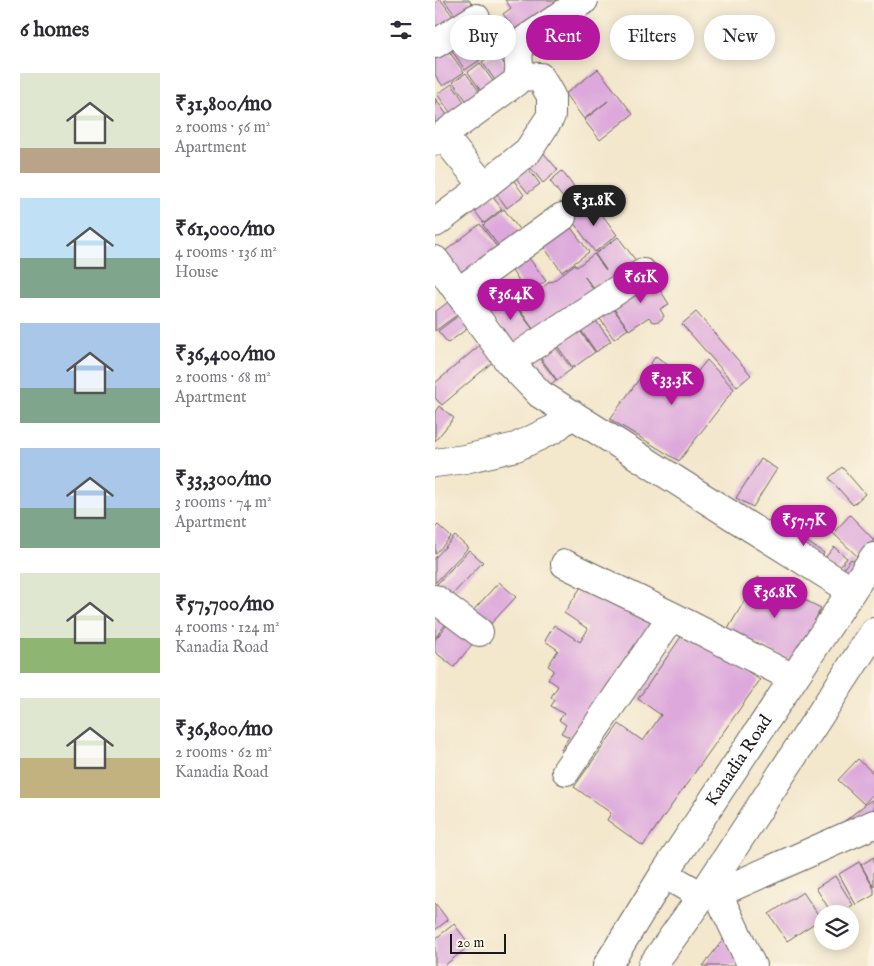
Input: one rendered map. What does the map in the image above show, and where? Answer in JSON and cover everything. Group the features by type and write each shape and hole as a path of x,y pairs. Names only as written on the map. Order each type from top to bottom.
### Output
{"street":[{"path":"484,186 439,139 517,82 520,76 518,53 520,47 526,40 584,0"},
{"path":"435,44 450,34"},
{"path":"435,223 528,151 551,116 551,96 540,77 520,76"},
{"path":"458,292 562,217"},
{"path":"435,260 509,362 540,394 851,590"},
{"path":"509,362 643,273"},
{"path":"435,463 465,459 516,447 554,429 572,414"},
{"name":"Kanadia Road","path":"607,966 664,874 793,678 851,590 873,562"},
{"path":"565,564 793,678"},
{"path":"435,599 479,632"},
{"path":"566,771 672,616"},
{"path":"652,966 710,894 874,632"},
{"path":"710,894 725,890 874,824"},
{"path":"664,874 710,894 752,966"}],"building":[{"path":"441,0 452,15 450,15 450,25 435,30 435,3"},
{"path":"444,0 469,0 476,10 469,15 455,15"},
{"path":"505,0 561,0 541,15 526,15 526,27 518,33 516,30 516,15 503,14 511,8"},
{"path":"445,46 450,53 450,60 455,60 464,72 443,86 435,75 435,53"},
{"path":"458,60 480,60 465,70"},
{"path":"485,60 501,60 515,80 502,90 482,62"},
{"path":"480,63 500,91 487,100 468,72"},
{"path":"598,69 633,114 600,140 584,120 608,101 584,119 565,94"},
{"path":"466,73 486,101 473,110 453,82"},
{"path":"452,84 471,112 457,122 437,94"},
{"path":"435,98 452,122 435,134"},
{"path":"541,150 558,170 543,183 526,162"},
{"path":"524,163 540,184 528,193 512,173"},
{"path":"562,171 585,202 573,211 550,181"},
{"path":"509,174 524,195 507,208 492,187"},
{"path":"486,188 502,209 484,223 468,202"},
{"path":"593,202 617,235 595,252 571,219"},
{"path":"504,209 524,236 503,252 483,225"},
{"path":"567,222 589,252 562,272 540,242"},
{"path":"480,224 499,250 464,277 444,252"},
{"path":"618,237 640,266 599,295 584,276 596,293 536,333 515,303 528,294 512,271 529,258 546,281 534,289 536,292 575,264 577,267 594,254 606,270 595,254"},
{"path":"651,276 669,304 660,309 664,316 659,321 652,321 649,317 629,330 610,303"},
{"path":"455,297 464,310 435,331 435,312"},
{"path":"509,297 534,331 514,346 488,311"},
{"path":"609,303 628,329 614,339 596,313"},
{"path":"696,312 751,375 737,387 682,324"},
{"path":"590,313 611,341 596,352 576,323"},
{"path":"458,316 468,328 448,343 438,331"},
{"path":"575,324 595,352 573,368 553,340"},
{"path":"552,342 572,369 557,380 537,353"},
{"path":"480,345 494,361 442,405 435,398 435,383"},
{"path":"535,353 556,380 545,389 520,363"},
{"path":"656,356 689,382 707,360 734,389 679,461 610,419"},
{"path":"439,406 454,418 435,441 435,412"},
{"path":"761,459 777,469 753,507 736,498"},
{"path":"842,467 865,494 853,505 829,478"},
{"path":"850,515 874,540 858,557 833,533"},
{"path":"438,525 451,537 435,554 435,528"},
{"path":"790,531 824,553 818,563 784,541"},
{"path":"455,536 468,548 435,583 435,558"},
{"path":"834,547 847,558 833,574 820,564"},
{"path":"469,550 483,562 449,598 436,585"},
{"path":"851,559 862,567 850,583 839,574"},
{"path":"758,577 821,608 794,662 728,629"},
{"path":"499,582 516,597 485,630 469,615"},
{"path":"583,584 663,619 571,755 561,749 569,737 561,733 566,725 559,720 564,714 551,706 555,700 551,697 558,686 548,679 554,670 548,666 558,650 545,641 554,625 580,642 588,629 564,613"},
{"path":"435,613 450,618 435,638"},
{"path":"453,617 478,637 454,667 435,652 435,640"},
{"path":"687,628 760,680 643,846 607,820 611,813 574,787 619,724 643,741 661,715 638,699"},
{"path":"858,759 874,774 874,793 864,804 838,780"},
{"path":"871,800 874,804 874,820 836,828"},
{"path":"874,857 874,887 861,865"},
{"path":"859,862 874,889 874,895 856,905 839,874"},
{"path":"835,876 853,905 826,905 816,888"},
{"path":"803,892 814,908 814,924 787,941 769,914"},
{"path":"435,903 448,920 435,930"},
{"path":"454,924 470,945 444,966 435,966 435,939"},
{"path":"725,937 739,966 703,966"}]}
